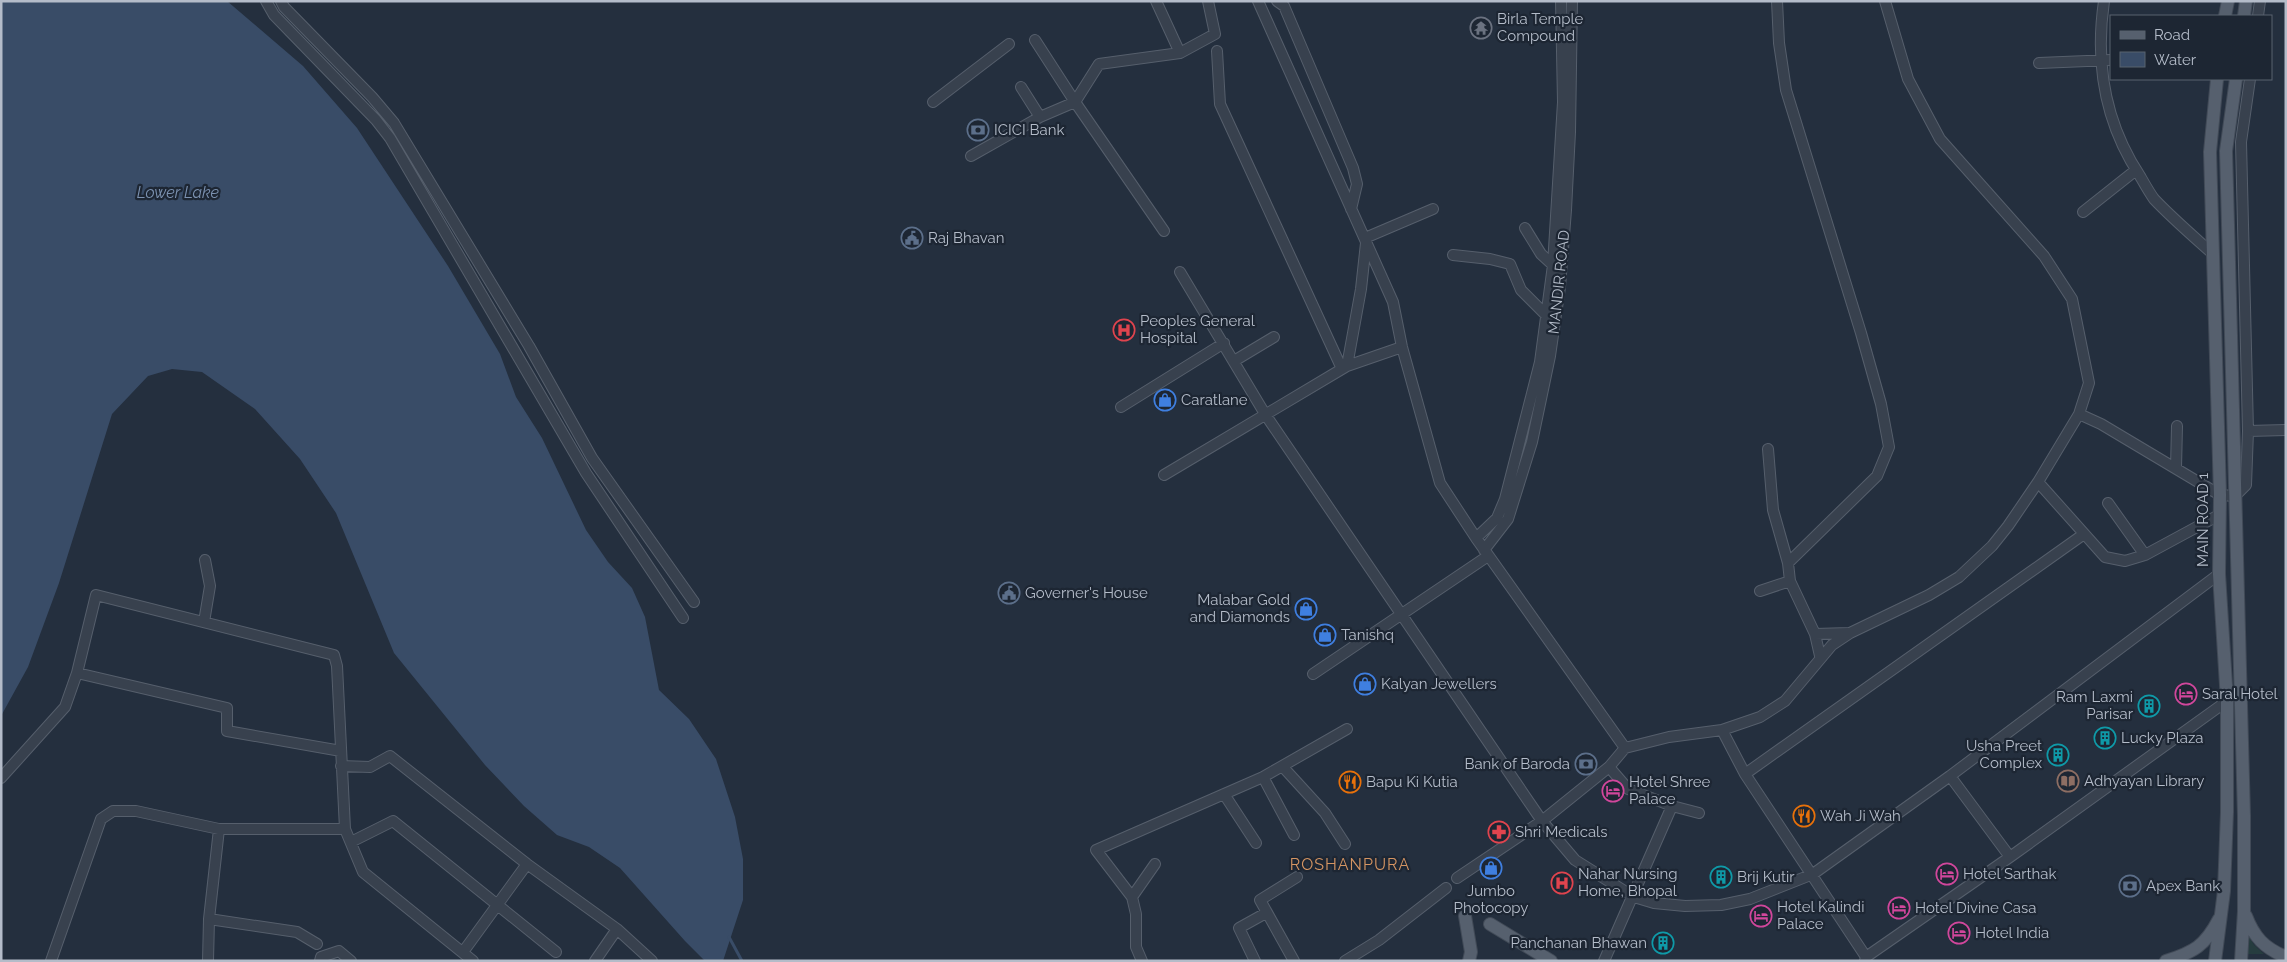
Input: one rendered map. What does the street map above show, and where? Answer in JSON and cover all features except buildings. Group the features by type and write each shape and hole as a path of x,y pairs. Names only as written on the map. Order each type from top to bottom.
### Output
{"main road":[{"path":"2225,15 2228,1"},
{"path":"2244,15 2246,1"},
{"name":"MAIN ROAD 1","path":"2215,961 2222,914 2227,812 2227,701 2219,574 2220,495 2210,152 2217,80"},
{"name":"MAIN ROAD 1","path":"2236,80 2226,151 2244,816 2244,911 2241,961"},
{"path":"2244,911 2252,931 2259,941 2268,949 2286,957"},
{"path":"2166,961 2188,954 2198,948 2208,938 2222,914"},
{"path":"1465,916 1471,952 1469,961"},
{"path":"1490,924 1551,961"}],"street":[{"path":"266,1 274,15 376,120 390,138 586,473 683,618"},
{"path":"281,1 284,7 372,96 394,123 529,346 592,458 694,602"},
{"path":"1156,1 1180,53"},
{"path":"971,156 1040,118 1075,102 1099,64 1180,53 1215,34 1208,1"},
{"path":"1258,1 1393,302 1402,348 1440,483 1486,553 1624,748"},
{"path":"1277,1 1284,6 1354,168 1357,184 1351,208"},
{"name":"MANDIR ROAD","path":"1476,538 1497,518 1505,498 1540,362 1553,265 1563,102 1561,1"},
{"name":"MANDIR ROAD","path":"1312,674 1486,553 1508,520 1532,442 1550,356 1560,288 1570,132 1572,1"},
{"path":"1778,1 1779,43 1786,90 1866,351 1881,404 1889,447 1877,476 1788,563"},
{"path":"1457,878 1542,821 1609,768 1624,748 1669,737 1722,730 1760,717 1785,701 1820,656 1832,645 1850,633 1929,596 1960,577 1997,539 2038,482 2079,414 2089,383 2072,299 2044,256 1940,139 1908,79 1885,1"},
{"path":"2104,1 2100,28 2100,60 2113,124 2136,170 2154,198 2212,254"},
{"path":"2258,15 2260,1"},
{"path":"1035,40 1075,102 1164,231"},
{"path":"933,102 1009,44"},
{"path":"1217,51 1220,104 1345,367"},
{"path":"2039,63 2110,60"},
{"path":"2079,414 2101,424 2220,495 2235,496 2246,484 2248,431 2242,142 2250,80"},
{"path":"1021,87 1040,118"},
{"path":"2083,212 2136,170"},
{"path":"1365,240 1433,209"},
{"path":"1525,228 1541,254 1553,265"},
{"path":"1345,367 1361,289 1365,240"},
{"path":"1453,255 1490,259 1510,264 1521,290 1546,315"},
{"path":"1180,272 1265,414 1542,821 1575,860 1634,897 1668,905 1721,904 1750,899 1812,874 1950,776 2219,574"},
{"path":"1234,361 1274,337"},
{"path":"1121,407 1224,343"},
{"path":"1164,475 1345,367 1402,348"},
{"path":"2176,468 2177,426"},
{"path":"2248,431 2286,430"},
{"path":"1768,449 1773,510 1788,563 1790,581 1814,634 1820,656"},
{"path":"2038,482 2105,557 2125,561 2145,555 2219,515"},
{"path":"2108,503 2145,555"},
{"path":"1745,774 2084,534"},
{"path":"204,622 210,586 205,560"},
{"path":"1760,591 1790,581"},
{"path":"1,778 11,765 36,742 65,707 77,673 96,595 334,655 337,666 345,829 363,872 473,961"},
{"path":"1814,634 1850,633"},
{"path":"77,673 227,708 226,731 341,751"},
{"path":"1722,730 1745,774 1866,959 2227,701"},
{"path":"1142,961 1136,947 1136,914 1132,898 1096,850 1263,777 1347,729"},
{"path":"341,766 370,767 390,756 527,864 617,929 652,961"},
{"path":"1283,767 1325,813 1345,844"},
{"path":"1609,768 1628,789 1672,806 1699,813"},
{"path":"1950,776 2010,857"},
{"path":"1263,777 1294,835"},
{"path":"1224,794 1256,843"},
{"path":"1604,961 1634,897 1672,806"},
{"path":"51,961 100,819 113,811 136,811 219,829 345,829"},
{"path":"351,842 393,821 556,952"},
{"path":"208,961 209,919 219,829"},
{"path":"463,952 527,864"},
{"path":"1132,898 1155,864"},
{"path":"1294,961 1260,900 1296,877"},
{"path":"1345,961 1379,940 1446,888"},
{"path":"1255,961 1239,928 1266,913"},
{"path":"209,919 297,932 317,944"},
{"path":"595,961 617,929"},
{"path":"320,961 321,957 339,951 351,961"}],"green space":[{"path":"2247,933 2254,945 2264,954 2245,954"}],"water":[{"name":"Lower Lake","path":"1,1 227,1 303,66 357,128 448,266 500,354 516,397 542,438 586,530 608,562 632,588 645,617 659,690 689,719 716,759 735,817 743,859 743,900 723,961 705,961 620,868 589,847 557,835 524,806 485,765 394,653 336,513 300,459 255,409 202,372 172,369 148,376 112,414 59,583 28,667 1,716"}],"waterway":[{"path":"729,937 742,961"}],"place":[{"name":"Birla Temple Compound","path":"1481,28"},
{"name":"ICICI Bank","path":"978,130"},
{"name":"Raj Bhavan","path":"912,238"},
{"name":"Peoples General Hospital","path":"1124,330"},
{"name":"Caratlane","path":"1165,400"},
{"name":"Governer's House","path":"1009,593"},
{"name":"Malabar Gold and Diamonds","path":"1306,609"},
{"name":"Tanishq","path":"1325,635"},
{"name":"Kalyan Jewellers","path":"1365,684"},
{"name":"Saral Hotel","path":"2186,694"},
{"name":"Ram Laxmi Parisar","path":"2149,706"},
{"name":"Lucky Plaza","path":"2105,738"},
{"name":"Usha Preet Complex","path":"2058,755"},
{"name":"Bank of Baroda","path":"1586,764"},
{"name":"Adhyayan Library","path":"2068,781"},
{"name":"Bapu Ki Kutia","path":"1350,782"},
{"name":"Hotel Shree Palace","path":"1613,791"},
{"name":"Wah Ji Wah","path":"1804,816"},
{"name":"Shri Medicals","path":"1499,832"},
{"name":"Jumbo Photocopy","path":"1491,868"},
{"name":"Hotel Sarthak","path":"1947,874"},
{"name":"Brij Kutir","path":"1721,877"},
{"name":"Nahar Nursing Home, Bhopal","path":"1562,883"},
{"name":"Apex Bank","path":"2130,886"},
{"name":"Hotel Divine Casa","path":"1899,908"},
{"name":"Hotel Kalindi Palace","path":"1761,916"},
{"name":"Hotel India","path":"1959,933"},
{"name":"Panchanan Bhawan","path":"1663,943"}],"district":[{"name":"ROSHANPURA","path":"1350,864"}]}
